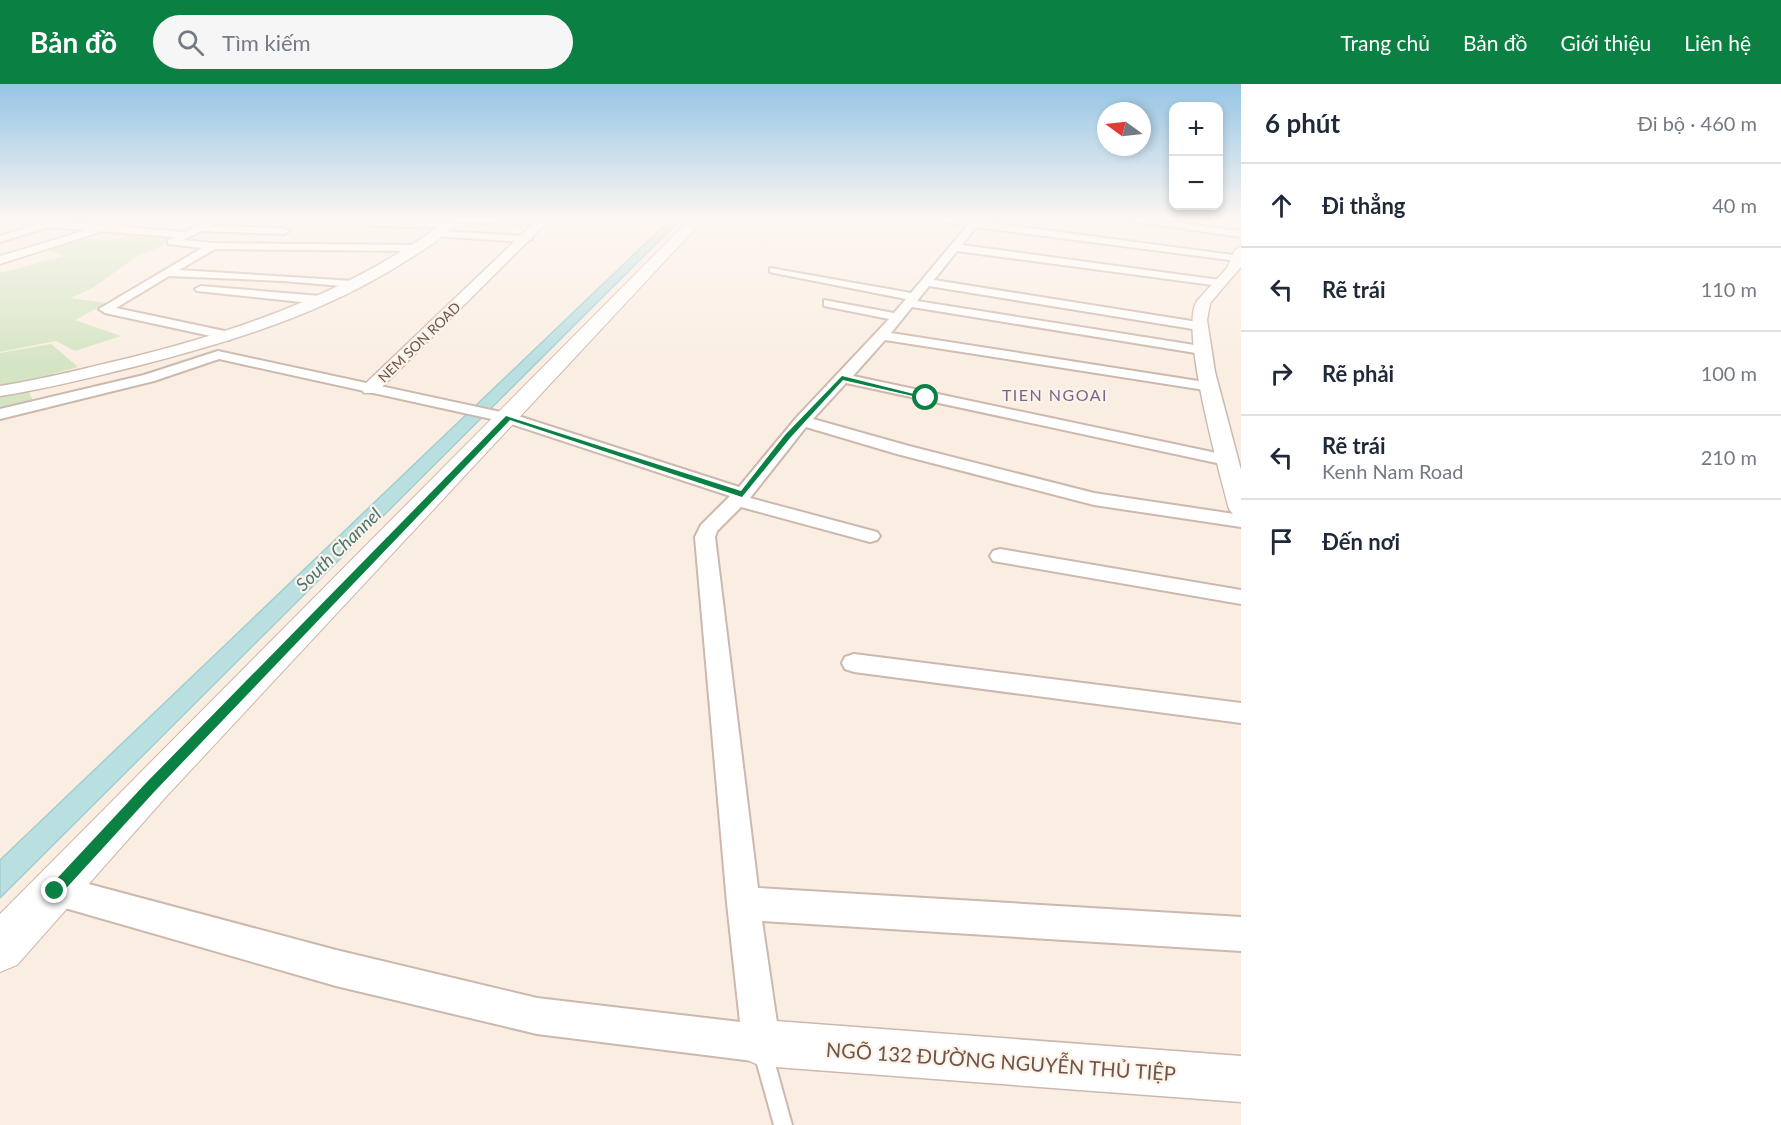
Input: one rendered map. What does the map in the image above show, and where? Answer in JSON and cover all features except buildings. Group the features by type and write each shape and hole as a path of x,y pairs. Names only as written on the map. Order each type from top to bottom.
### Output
{"main road":[{"path":"0,948 150,787 651,268"}],"street":[{"path":"177,268 105,309 229,336"},
{"path":"0,391 78,376 191,348 229,336 320,300 383,268"},
{"name":"NEM SON ROAD","path":"370,388 496,268"},
{"path":"55,891 336,968 537,1016 761,1043 743,903 705,537 708,529 740,497 802,421 882,336 939,268"},
{"path":"1106,268 1220,283"},
{"path":"1234,268 1200,307 1199,326 1226,460 1241,509"},
{"path":"774,270 910,300 1202,350"},
{"path":"168,273 354,284"},
{"path":"928,282 1199,326"},
{"path":"142,288 164,288"},
{"path":"186,289 320,300"},
{"path":"828,303 896,317"},
{"path":"882,336 1211,387"},
{"path":"0,414 149,378 218,355 508,417 740,497 870,536"},
{"path":"842,378 1226,460"},
{"path":"802,421 903,450 1094,499 1241,521"},
{"path":"1000,556 1241,597"},
{"path":"854,663 1241,713"},
{"path":"743,903 1241,934"},
{"name":"NGÕ 132 ĐƯỜNG NGUYỄN THỦ TIỆP","path":"761,1043 1241,1079"}],"lane":[{"path":"761,1043 783,1125"}],"green space":[{"path":"21,268 121,268 94,287 71,298 107,303 75,320 121,336 75,351 56,341 0,352 0,273"},
{"path":"51,344 78,367 52,374 55,378 35,382 29,392 34,403 0,412 0,353"}],"water":[{"name":"South Channel","path":"620,268 632,268 0,898 0,860"}],"district":[{"name":"TIEN NGOAI","path":"1055,394"}],"route":[{"path":"55,891 150,787 508,418 742,494 788,437 842,378 926,398"}]}
